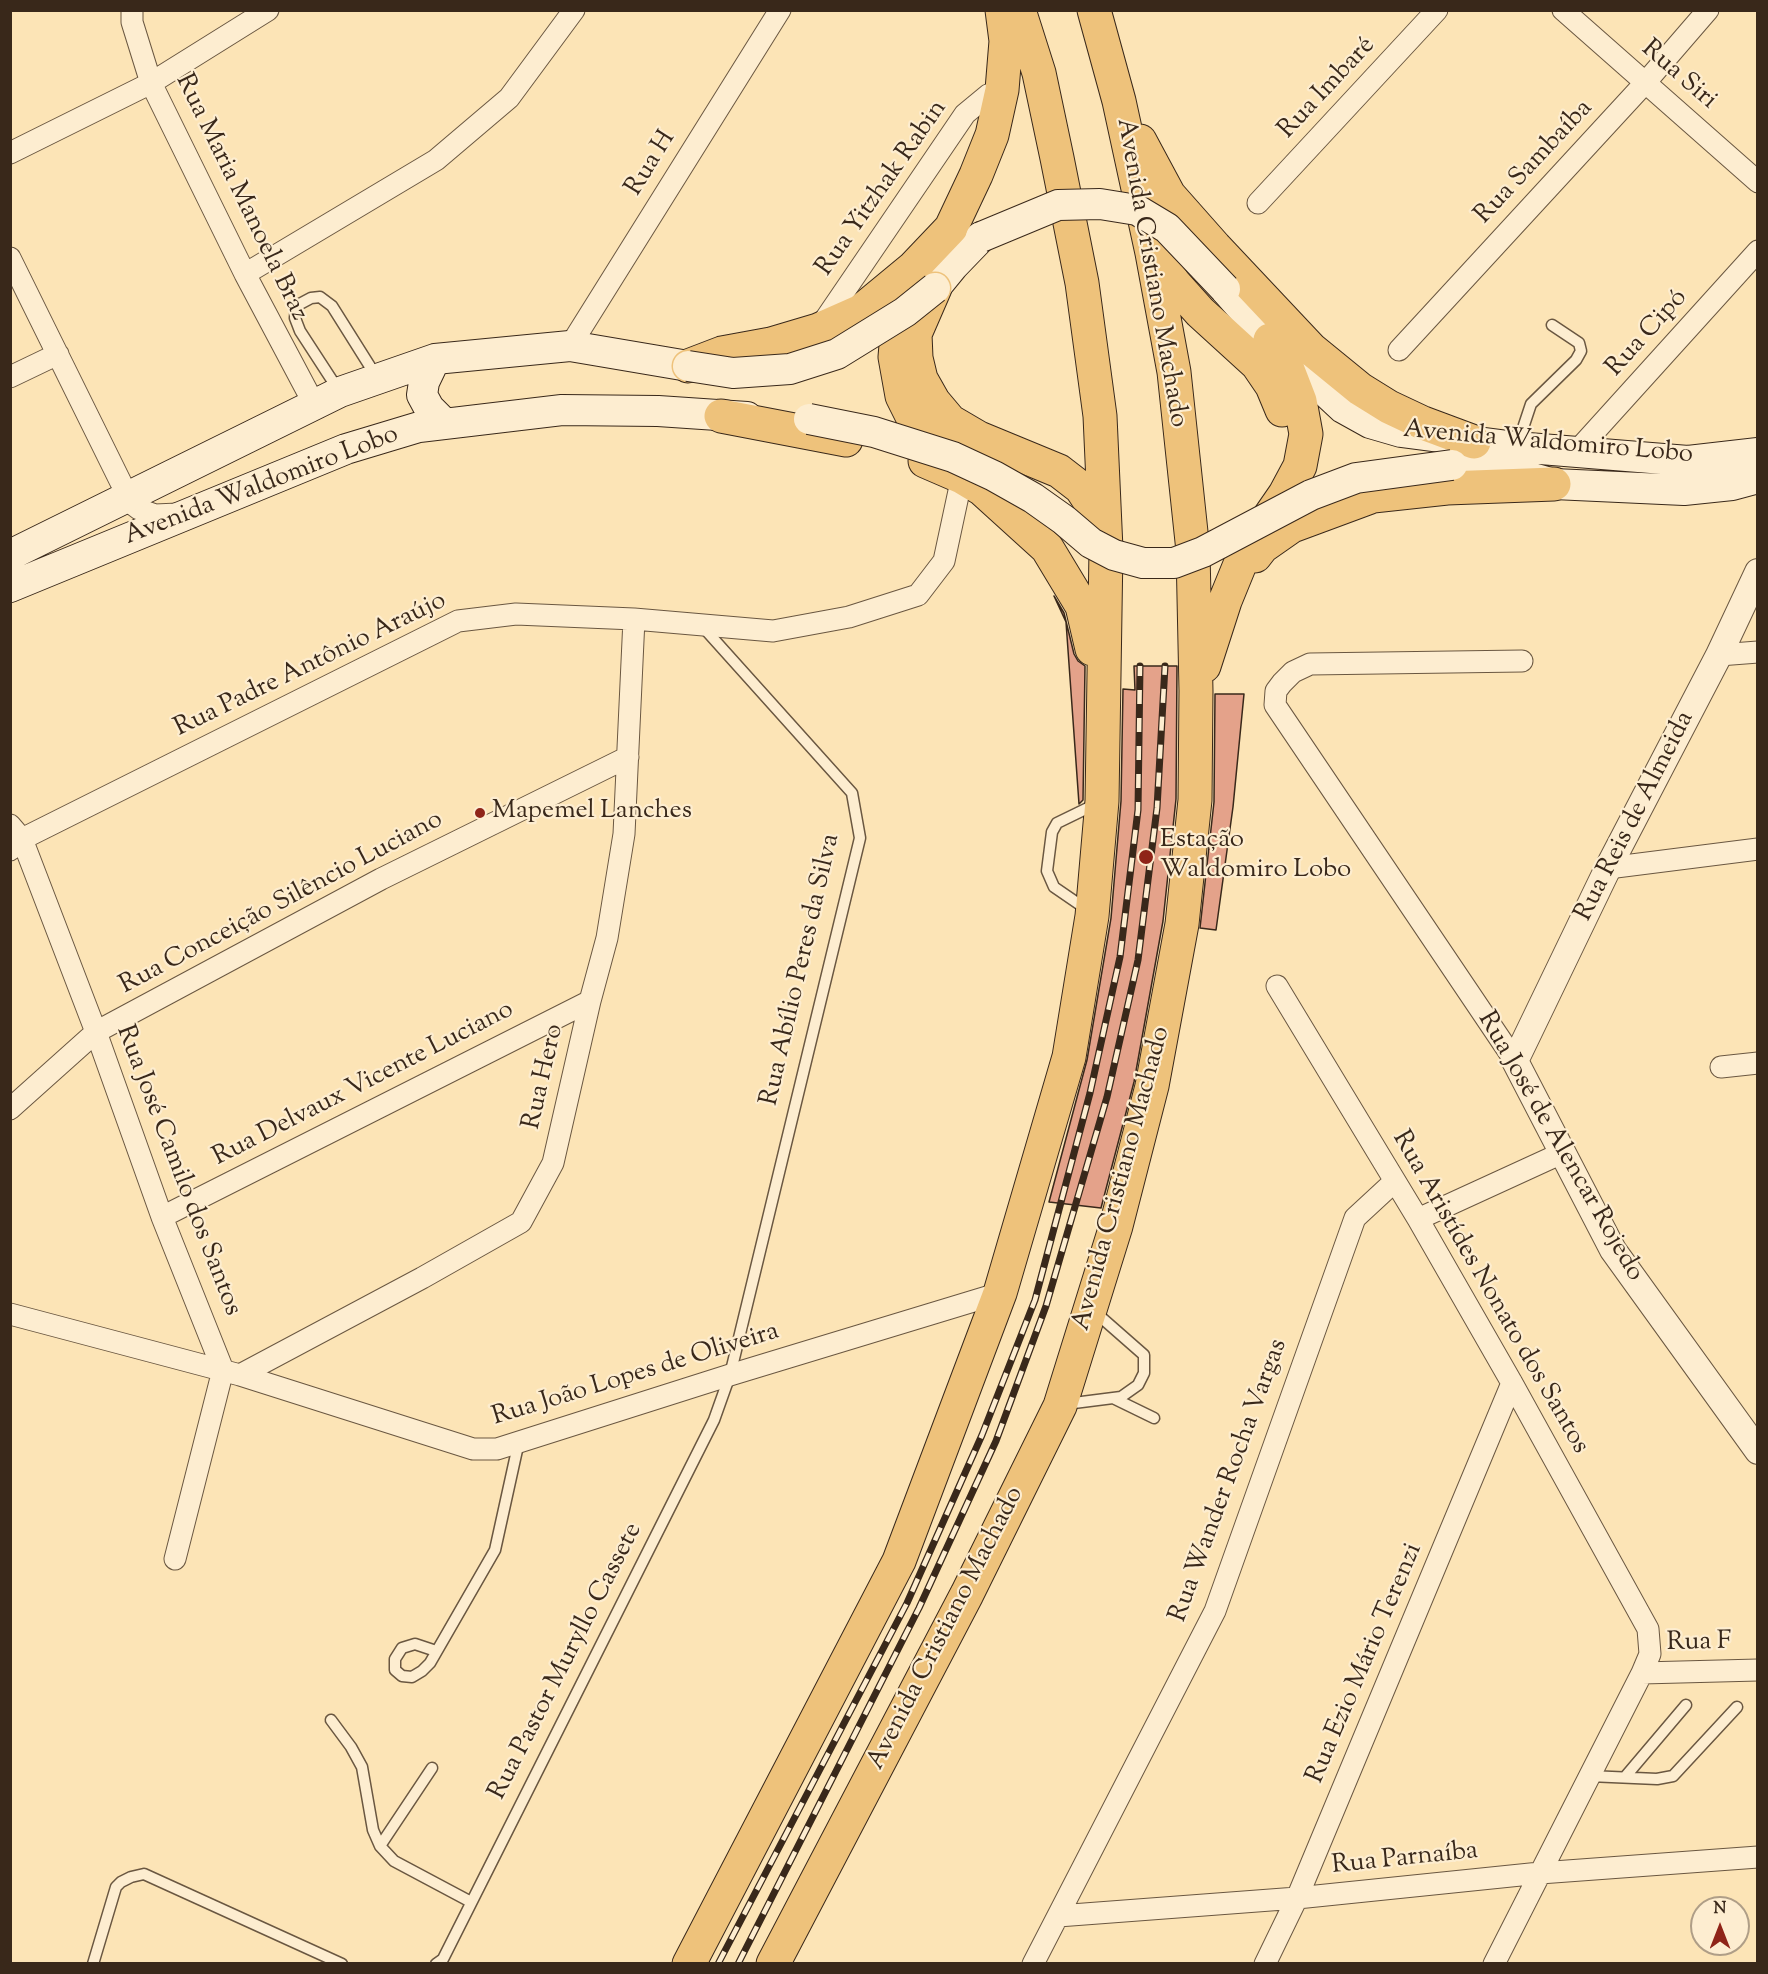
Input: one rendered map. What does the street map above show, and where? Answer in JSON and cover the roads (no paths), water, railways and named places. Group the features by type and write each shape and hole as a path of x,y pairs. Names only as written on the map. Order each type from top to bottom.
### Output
{"highway":[{"path":"1002,10 1006,41 1002,90 992,135 976,176 951,228 903,309 895,357 902,396 920,432 1047,548 1061,567 1082,606 1103,699"},
{"path":"689,1964 899,1561 1000,1293 1069,1056 1093,913 1102,801 1106,549 1100,417 1082,284 1039,73 1019,10"},
{"name":"Avenida Cristiano Machado","path":"775,1962 966,1594 1060,1406 1116,1226 1152,1086 1182,924 1196,800 1193,551 1174,372 1152,253 1119,101 1094,10"},
{"path":"1119,101 1169,195 1311,349 1360,389 1389,407 1423,423 1474,442"},
{"path":"688,366 722,353 771,344 818,330 861,311 913,268 951,228"},
{"path":"1152,253 1174,283 1200,312 1257,364 1282,406 1280,456 1271,485 1248,516 1222,541"},
{"path":"935,288 915,334 916,358 921,379 934,402 951,421 960,427 979,438 1059,471 1081,488 1094,508 1106,549"},
{"path":"1196,691 1233,579 1245,552 1285,494 1300,466 1306,434 1300,401 1287,370 1270,340"},
{"path":"721,416 844,440 957,467"},
{"path":"1233,579 1262,547 1292,526 1373,496 1448,488 1554,484"}],"main road":[{"name":"Avenida Waldomiro Lobo","path":"10,555 327,398 435,359 570,346 733,373 790,369 837,354 905,312 935,288 952,266 981,237 1058,205 1100,204 1137,210 1167,228 1270,340 1343,408 1370,423 1401,432 1474,442 1688,461 1758,453"},
{"path":"435,359 424,382 422,395 429,408 443,422"},
{"path":"378,379 393,386 403,399 406,411 401,431"},
{"name":"Avenida Waldomiro Lobo","path":"10,587 346,449 401,431 443,422 562,410 658,411 809,419 874,432 1033,498 1091,543 1114,555 1143,563 1174,563 1203,552 1311,495 1356,478 1452,465 1508,471 1554,484 1684,490 1732,485 1758,478"}],"street":[{"name":"Rua Maria Manoela Braz","path":"132,10 132,22 152,83 245,274 327,398"},
{"path":"10,153 152,83 268,10"},
{"path":"245,274 436,160 509,98 573,10"},
{"name":"Rua H","path":"570,346 780,10"},
{"name":"Rua Imbaré","path":"1258,203 1437,10"},
{"name":"Rua Siri","path":"1563,10 1758,182"},
{"name":"Rua Sambaíba","path":"1399,350 1645,83 1708,10"},
{"name":"Rua Yitzhak Rabin","path":"818,330 965,114 988,95 1002,90"},
{"name":"Rua Cipó","path":"1577,451 1758,251"},
{"path":"10,258 129,498 139,509 155,515 208,507"},
{"path":"10,377 58,354"},
{"name":"Rua Padre Antônio Araújo","path":"14,838 458,621 516,614 634,619 772,631 849,617 918,595 944,561 957,467"},
{"name":"Rua Reis de Almeida","path":"1515,1061 1608,868 1719,655 1758,572"},
{"name":"Rua Hero","path":"232,1372 422,1278 520,1222 554,1163 590,1001 607,938 624,834 634,619"},
{"path":"1719,655 1758,652"},
{"name":"Rua José de Alencar Rojedo","path":"1522,661 1310,664 1293,672 1282,683 1276,691 1275,705 1515,1061 1613,1250 1758,1451"},
{"name":"Rua Conceição Silêncio Luciano","path":"10,1108 96,1032 381,879 628,757"},
{"name":"Rua José Camilo dos Santos","path":"14,838 96,1032 162,1217 232,1372"},
{"path":"1608,868 1758,849"},
{"name":"Rua Aristídes Nonato dos Santos","path":"1277,986 1418,1219 1648,1629 1650,1654 1642,1672"},
{"name":"Rua Delvaux Vicente Luciano","path":"162,1217 590,1001"},
{"path":"1721,1067 1758,1063"},
{"path":"1418,1219 1562,1153"},
{"name":"Rua Wander Rocha Vargas","path":"1033,1964 1215,1611 1355,1218 1395,1181"},
{"name":"Rua João Lopes de Oliveira","path":"10,1314 232,1372 473,1449 497,1449 1000,1293"},
{"path":"175,1559 232,1372"},
{"name":"Rua Ezio Mário Terenzi","path":"1264,1964 1297,1898 1512,1383"},
{"name":"Rua F","path":"1642,1672 1758,1670"},
{"path":"1494,1964 1642,1672"},
{"name":"Rua Parnaíba","path":"1058,1916 1297,1898 1540,1873 1758,1857"}],"lane":[{"path":"327,398 294,318 296,306 310,298 320,297 332,306 378,379"},
{"path":"1516,447 1531,404 1576,360 1581,351 1578,343 1552,325"},
{"name":"Rua Abílio Peres da Silva","path":"701,626 852,793 860,838 730,1375"},
{"path":"1093,913 1054,887 1047,871 1052,832 1057,823 1102,801"},
{"path":"1060,1406 1073,1402 1122,1397 1137,1385 1144,1373 1144,1355 1091,1309"},
{"name":"Rua Pastor Muryllo Cassete","path":"436,1964 443,1959 714,1420 730,1375"},
{"path":"1115,1399 1154,1418"},
{"path":"436,1651 495,1550 519,1441"},
{"path":"1624,1778 1686,1704"},
{"path":"1589,1776 1658,1779 1674,1776 1737,1707"},
{"path":"331,1720 351,1747 362,1767 373,1830 380,1845 394,1861 471,1902"},
{"path":"380,1845 432,1768"},
{"path":"93,1964 116,1887 131,1877 144,1874 342,1964"}],"railway":[{"path":"718,1964 907,1603 982,1435 1035,1300 1090,1093 1120,957 1138,810 1140,666"},
{"path":"738,1964 919,1608 996,1441 1046,1306 1107,1097 1138,960 1157,808 1165,666"}],"place":[{"name":"Mapemel Lanches","path":"480,813"},
{"name":"Estação Waldomiro Lobo","path":"1146,857"}]}
